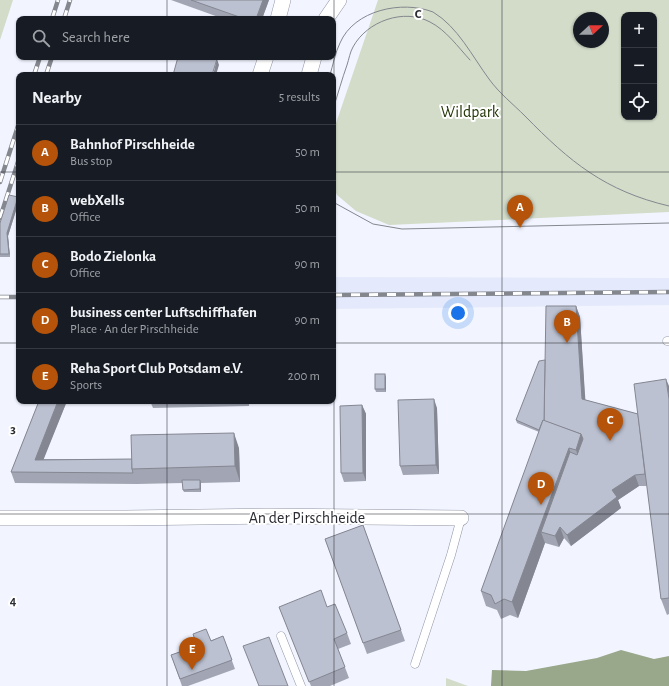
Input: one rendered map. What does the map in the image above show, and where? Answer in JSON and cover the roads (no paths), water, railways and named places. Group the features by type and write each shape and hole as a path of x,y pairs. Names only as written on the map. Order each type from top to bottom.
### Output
{"street":[{"path":"279,16 283,0"},
{"path":"328,16 339,0"},
{"path":"261,72 265,60"},
{"path":"310,72 313,60"},
{"name":"An der Pirschheide","path":"0,518 267,516 461,518"}],"lane":[{"name":"An der Pirschheide","path":"415,664 461,518"},
{"path":"281,636 301,686"}],"tram line":[{"path":"336,52 347,32 356,23 367,16 380,11 407,7 433,12 442,18 464,42 497,89 573,161 607,183 626,192 646,200 669,206"},
{"path":"336,100 353,47 367,30 387,20 409,16 430,22 447,34 470,60"},
{"path":"331,72 334,60"},
{"path":"336,204 373,224 402,229 669,223"}],"railway":[{"path":"53,16 58,0"},
{"path":"65,16 70,0"},
{"path":"35,72 39,60"},
{"path":"47,72 51,60"},
{"path":"0,182 16,132"},
{"path":"0,218 16,168"},
{"path":"336,295 669,292"},
{"path":"0,297 16,297"}],"place":[{"name":"Bahnhof Pirschheide","path":"520,228"},
{"name":"webXells","path":"567,343"},
{"name":"Bodo Zielonka","path":"610,441"},
{"name":"business center Luftschiffhafen","path":"541,505"},
{"name":"Reha Sport Club Potsdam e.V.","path":"192,670"}],"park label":[{"name":"Wildpark","path":"470,111"}]}
